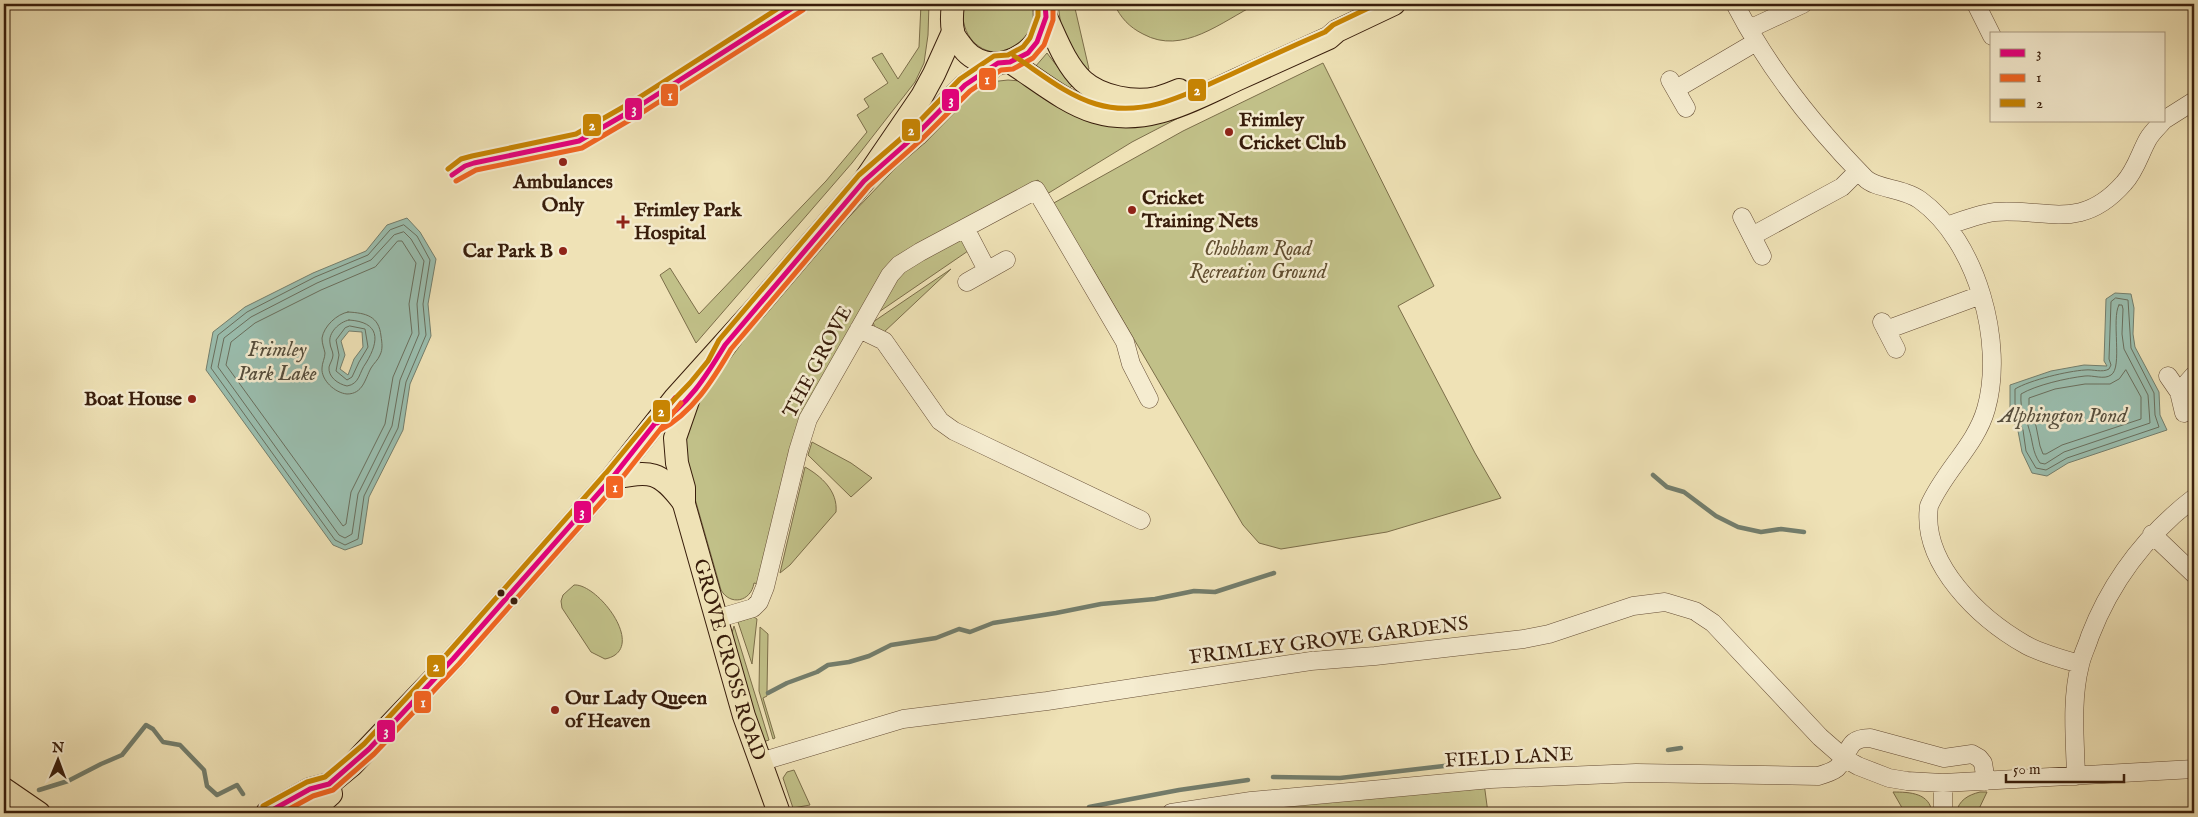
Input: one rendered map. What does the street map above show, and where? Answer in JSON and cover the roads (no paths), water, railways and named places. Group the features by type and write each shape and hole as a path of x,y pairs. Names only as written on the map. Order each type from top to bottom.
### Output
{"main road":[{"path":"267,813 310,789 329,784 352,765 392,725 612,478 657,423 661,415 708,360 725,345 864,181 922,96 953,32 953,4"},
{"path":"953,32 962,48 970,55 986,63 1004,63 1079,106 1105,115 1136,117 1182,105 1329,38 1337,31 1394,4"},
{"path":"864,181 916,134 965,84 1028,52 1037,42 1046,10"},
{"path":"1046,10 1064,54 1083,81 1101,91 1117,96 1143,100 1158,98 1185,88 1324,28 1337,31"},
{"path":"657,423 664,421 691,392 714,365 725,345"},
{"name":"GROVE CROSS ROAD","path":"691,392 675,438 677,463 684,488 684,503 742,707 779,813"},
{"name":"GROVE CROSS ROAD","path":"612,478 653,474 670,485 684,503"},
{"path":"310,813 331,794 329,784"},
{"path":"4,789 38,813"}],"street":[{"path":"1734,4 1799,103 1866,180 1875,185 1910,194 1931,209 1947,226 1969,262 1981,295 1988,324 1992,355 1989,399 1979,430 1929,506 1927,520 1931,535 1935,548 1950,578 1982,614 2028,645 2046,654 2080,664"},
{"path":"1686,108 1673,84 1803,4"},
{"path":"1976,4 1990,32"},
{"path":"2166,120 2194,101"},
{"path":"1947,226 1996,212 2062,216 2074,214 2097,204 2125,183 2134,170 2148,139 2163,122"},
{"path":"1752,236 1842,187 1858,171"},
{"name":"THE GROVE","path":"716,619 746,611 759,602 765,587 798,451 808,419 878,295 899,265 1036,190 1125,342 1131,364 1149,399"},
{"path":"1742,217 1762,256"},
{"path":"965,228 987,270"},
{"path":"967,282 1006,260"},
{"path":"1896,349 1884,326 1981,295"},
{"path":"859,329 884,341 940,421 954,431 1141,520"},
{"path":"2179,392 2194,375"},
{"path":"2168,376 2179,392 2184,413"},
{"path":"2076,776 2075,702 2080,664 2113,587 2130,560 2152,534 2194,498"},
{"path":"2152,534 2194,574"},
{"name":"FRIMLEY GROVE GARDENS","path":"760,762 903,719 1047,701 1311,661 1375,656 1524,639 1549,634 1633,606 1655,602 1686,607 1713,623 1820,738 1844,758"},
{"name":"FIELD LANE","path":"1171,813 1251,801 1491,779 1636,773 1818,776 1836,768 1852,743 1860,738 1870,738 1944,758 1972,754 1979,758 1983,764 1986,781"},
{"path":"1844,758 1858,766 1889,778 1907,782 1943,783 2194,769"},
{"path":"1943,783 1943,813"}],"water":[{"name":"Frimley Park Lake","path":"407,218 420,232 436,259 428,304 431,336 410,384 403,430 369,497 362,544 345,550 333,545 206,370 213,332 245,307 313,273 366,251 387,225","holes":["349,331 362,332 363,347 354,359 348,375 340,369 345,355 341,341"]},
{"name":"Alphington Pond","path":"2115,293 2131,294 2134,308 2133,334 2135,347 2159,392 2160,415 2167,430 2068,463 2047,476 2032,473 2022,452 2018,431 2010,413 2010,385 2051,371 2084,365 2107,366 2104,361 2106,299"}],"waterway":[{"path":"1653,475 1667,487 1684,492 1716,516 1738,527 1761,532 1781,529 1804,532"},
{"path":"768,693 787,683 817,672 828,665 849,662 869,656 891,645 936,638 959,629 970,632 993,623 1101,604 1155,599 1194,591 1215,592 1274,573"},
{"path":"39,790 68,781 122,755 146,725 153,729 163,742 180,745 204,770 207,786 217,795 237,785 243,794"},
{"path":"1668,750 1681,748"},
{"path":"1273,777 1340,778 1461,764"},
{"path":"1089,807 1179,790 1248,780"}],"place":[{"name":"Frimley Cricket Club","path":"1229,132"},
{"name":"Ambulances Only","path":"563,162"},
{"name":"Cricket Training Nets","path":"1132,210"},
{"name":"Frimley Park Hospital","path":"623,222"},
{"name":"Car Park B","path":"563,251"},
{"name":"Boat House","path":"192,399"},
{"name":"Our Lady Queen of Heaven","path":"555,710"}],"park label":[{"name":"Chobham Road Recreation Ground","path":"1258,260"}]}
